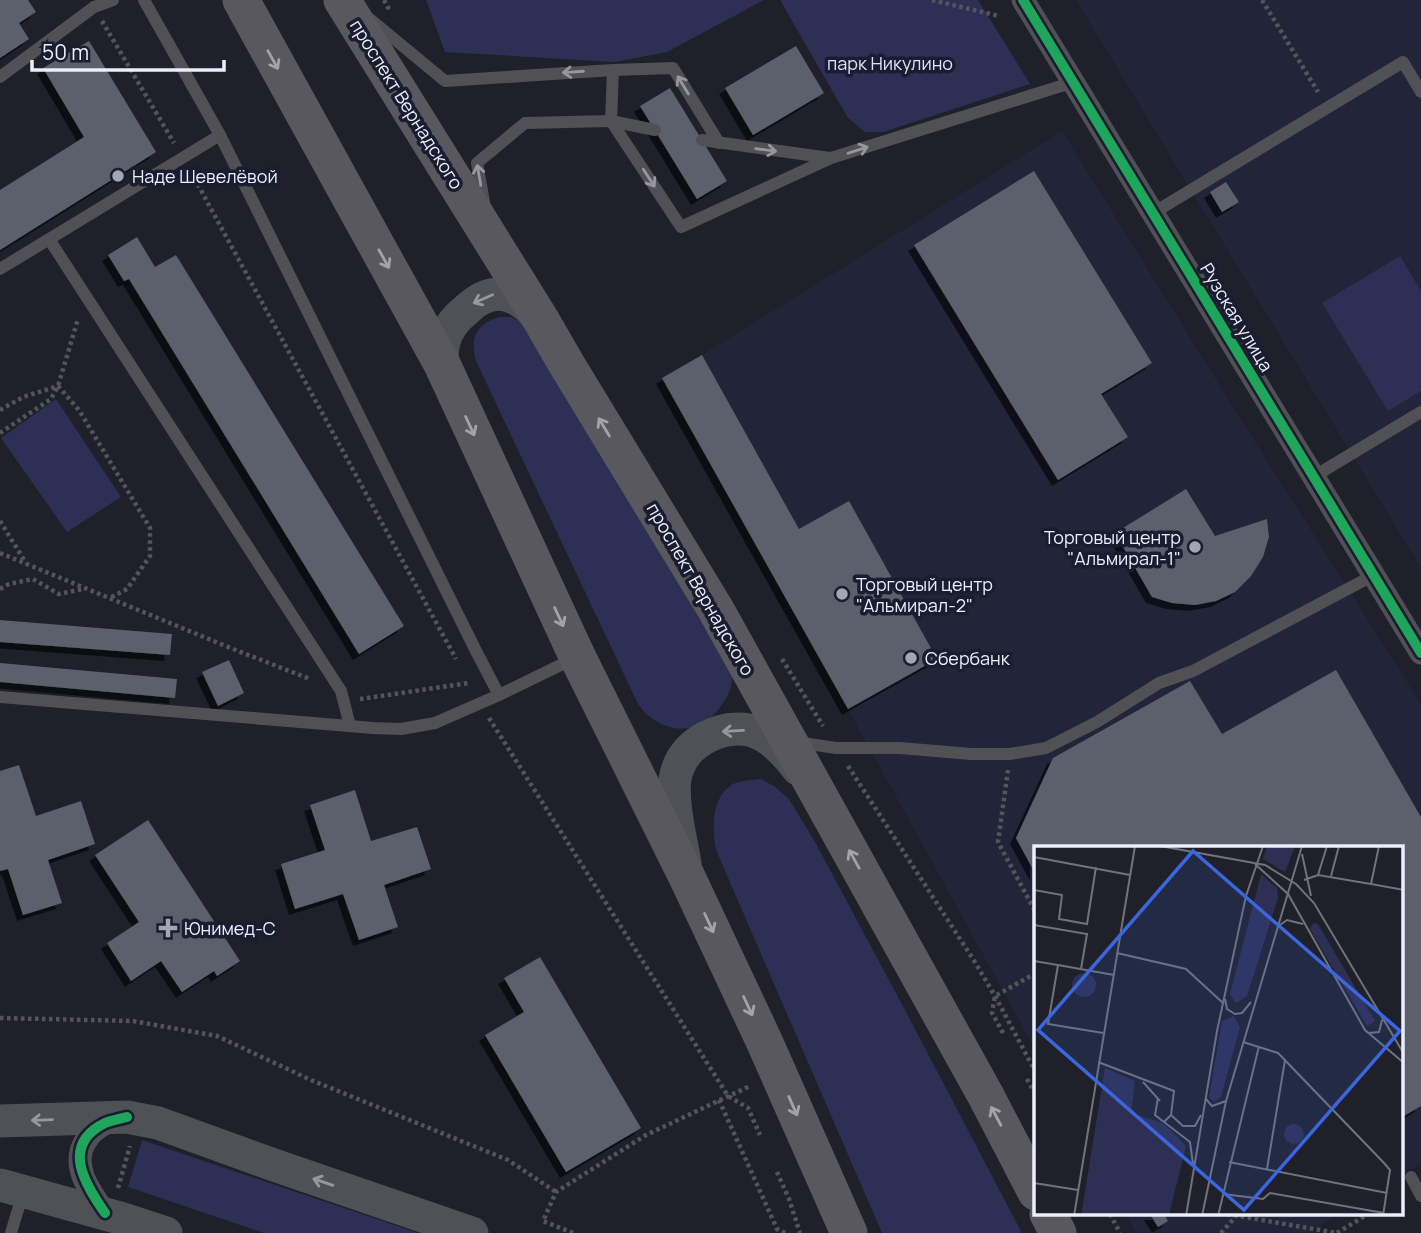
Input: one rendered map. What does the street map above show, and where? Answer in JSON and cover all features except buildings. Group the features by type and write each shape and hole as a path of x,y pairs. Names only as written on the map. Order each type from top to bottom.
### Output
{"main road":[{"path":"241,0 442,364 578,656 765,1043 836,1216 849,1233"},
{"name":"проспект Вернадского","path":"344,0 716,610 986,1096 1034,1188"},
{"path":"442,364 444,341 453,322 481,297 498,293 517,299 527,304 541,320"},
{"path":"687,877 673,789 678,767 690,750 705,737 726,730 749,730 766,738 785,752 821,799"},
{"path":"0,1121 132,1117 158,1123 472,1233"},
{"path":"12,1188 166,1233"},
{"path":"1049,1216 1058,1233"}],"street":[{"name":"Рузская улица","path":"1023,0 1421,653"},
{"path":"107,1215 89,1189 81,1172 79,1158 83,1143 92,1132 106,1123 132,1117"}],"lane":[{"path":"0,77 94,7 113,0"},
{"path":"144,0 220,135 499,695"},
{"path":"344,0 444,81 673,68 719,143"},
{"path":"1153,213 1403,62 1421,92"},
{"path":"613,70 611,121 681,227 831,158 1074,82"},
{"path":"492,242 477,163 525,122 611,121 655,130"},
{"path":"0,269 220,135"},
{"path":"702,140 831,158"},
{"path":"49,239 341,691 350,726"},
{"path":"1314,477 1421,412"},
{"path":"788,741 836,748 900,748 971,754 1010,754 1046,748 1097,722 1159,683 1193,671 1374,575"},
{"path":"0,697 401,729 435,723 578,656"},
{"path":"1412,1177 1421,1196"},
{"path":"11,1233 12,1188"}],"path":[{"path":"932,0 999,16"},
{"path":"1262,0 1328,107"},
{"path":"94,7 183,157 456,659"},
{"path":"0,433 51,399 58,386 85,295"},
{"path":"0,410 23,397 58,386"},
{"path":"58,386 79,410 150,528 150,556 127,589 110,598"},
{"path":"0,521 27,564"},
{"path":"0,553 358,700 469,683"},
{"path":"0,589 9,584 33,579 59,594 85,588"},
{"path":"463,671 480,703 728,1096 748,1108 760,1135"},
{"path":"1010,754 998,842 1034,908"},
{"path":"1003,1033 992,1013 995,996 1034,974"},
{"path":"0,1018 133,1021 217,1037 311,1080 508,1160 556,1192"},
{"path":"1027,1079 1034,1092"},
{"path":"573,1233 543,1221 556,1192 646,1135 758,1082"},
{"path":"719,1100 777,1229 785,1233"},
{"path":"107,1215 132,1117"},
{"path":"777,1172 800,1233"},
{"path":"1111,1216 1120,1233"},
{"path":"1222,1233 1237,1216"},
{"path":"1244,1216 1337,1233 1365,1216"}],"shaded area":[{"path":"1076,0 1421,0 1421,568 1191,190"},
{"path":"1062,131 1421,704 1421,1163 1404,1174 1404,846 1034,846 1034,1047 662,378"},
{"path":"1127,1216 1336,1216 1308,1233 1136,1233"}],"green space":[{"path":"426,0 764,0 667,52 615,62 445,52"},
{"name":"парк Никулино","path":"780,0 978,0 1030,84 883,132 865,132 848,118"},
{"path":"1400,256 1421,291 1421,391 1388,411 1322,303"},
{"path":"499,317 511,317 521,322 730,664 731,688 714,715 697,726 668,727 649,716 638,704 476,361 474,345 477,333 485,324"},
{"path":"56,399 121,497 67,532 1,438"},
{"path":"761,779 789,799 815,842 1022,1233 882,1233 716,850 714,823 720,797 733,784"},
{"path":"142,1140 418,1233 264,1233 128,1187"}],"cycle path":[{"path":"1023,0 1421,653"},
{"path":"105,1213 84,1178 80,1153 83,1142 91,1132 105,1123 127,1117"}],"place":[{"name":"Наде Шевелёвой","path":"118,176"},
{"name":"Торговый центр \"Альмирал-1\"","path":"1195,547"},
{"name":"Торговый центр \"Альмирал-2\"","path":"842,594"},
{"name":"Сбербанк","path":"911,658"},
{"name":"Юнимед-С","path":"168,928"}]}
